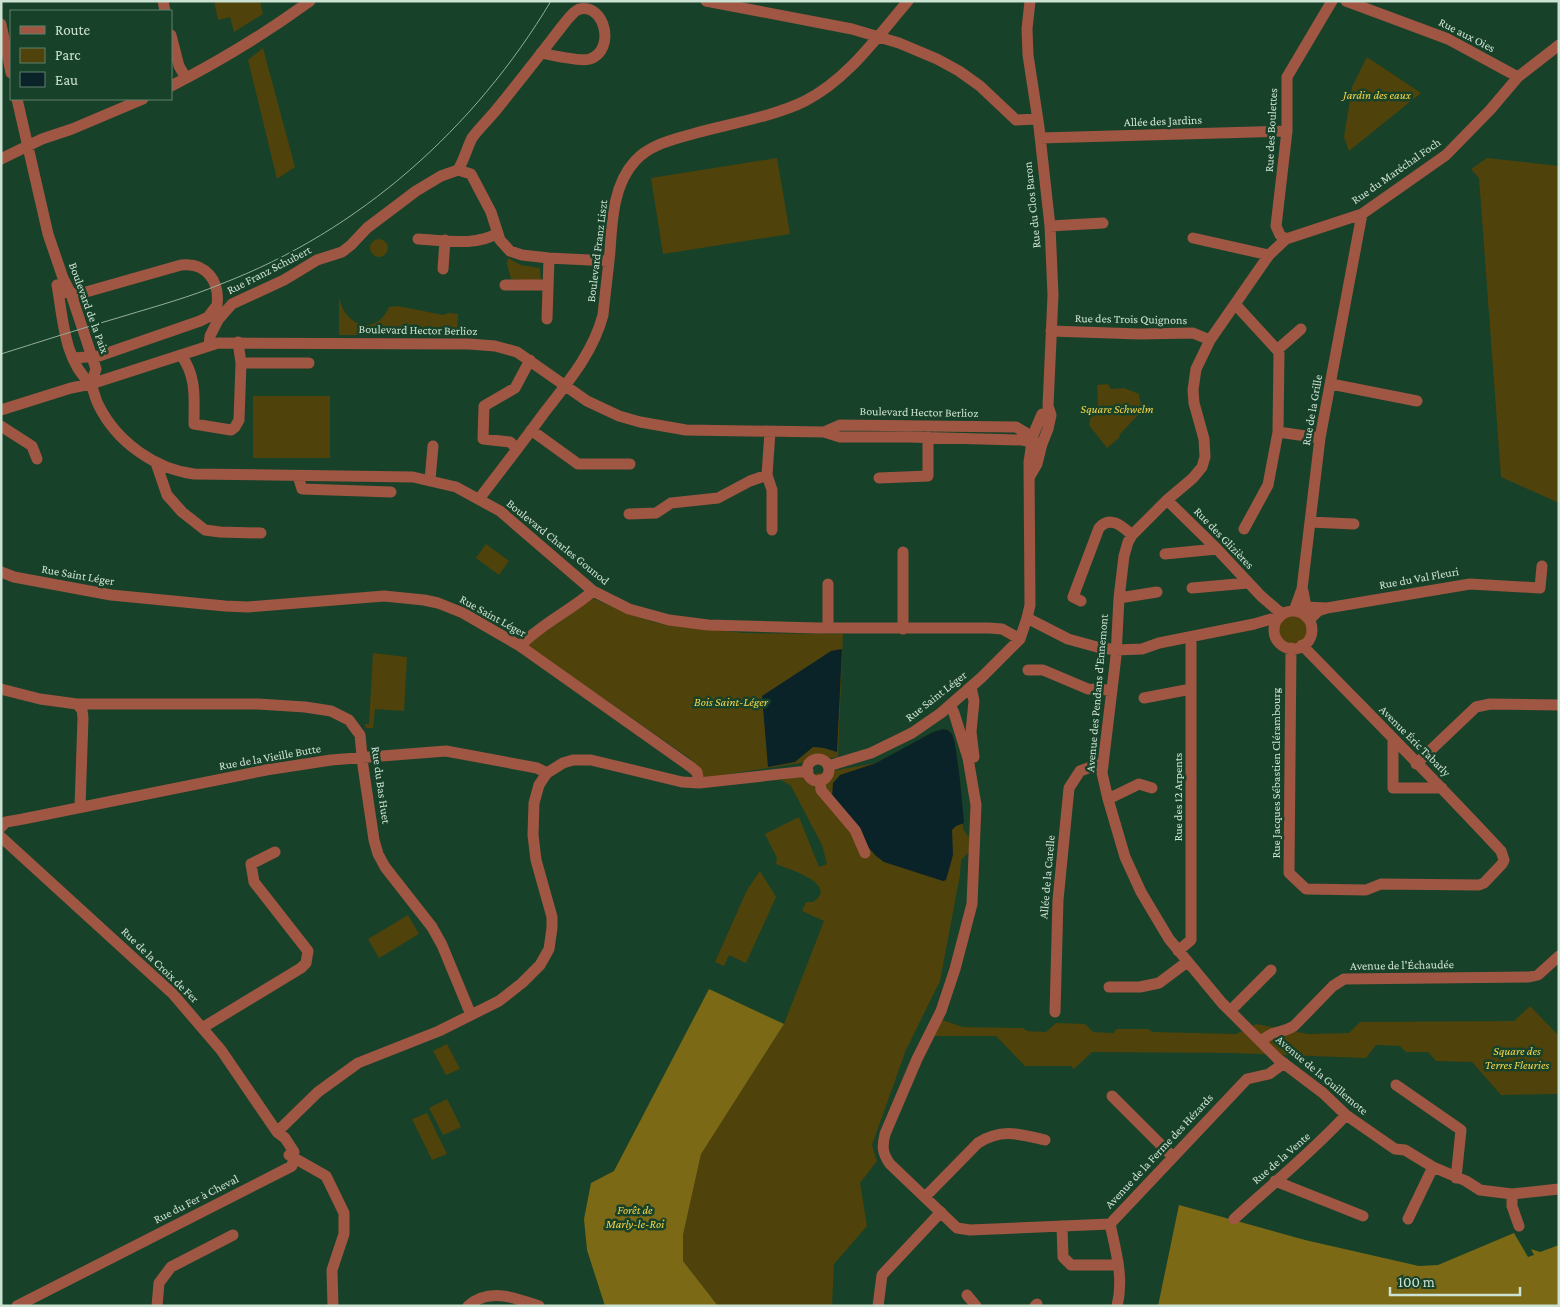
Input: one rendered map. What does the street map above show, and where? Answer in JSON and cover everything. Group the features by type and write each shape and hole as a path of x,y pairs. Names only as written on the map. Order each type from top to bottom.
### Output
{"street":[{"path":"172,85 257,38 310,1"},
{"path":"706,1 852,29 878,36 920,51 959,72 980,86 1016,120 1037,118"},
{"name":"Boulevard Franz Liszt","path":"479,499 565,386 591,349 599,332 603,315 614,203 625,176 634,161 650,149 668,140 779,111 804,101 824,90 848,70 908,1"},
{"name":"Rue du Clos Baron","path":"1030,1 1027,29 1028,55 1050,226 1053,295 1045,410"},
{"name":"Rue des Boulettes","path":"1286,239 1280,235 1276,226 1287,131 1287,77 1332,1"},
{"name":"Rue aux Oies","path":"1346,1 1448,38 1518,77"},
{"path":"541,54 588,60 600,54 606,38 603,22 583,5 575,11 472,138 465,158 458,170 471,174 492,212 500,240 510,251 522,255 549,258 609,261"},
{"path":"1,24 10,68"},
{"path":"172,38 179,66 186,78"},
{"path":"1518,77 1559,45"},
{"name":"Rue du Maréchal Foch","path":"1199,421 1194,403 1194,382 1198,363 1210,340 1270,255 1286,239 1362,214 1446,155 1518,77"},
{"name":"Boulevard de la Paix","path":"17,100 48,234 61,318 81,375 91,384 96,369 93,357 48,234"},
{"path":"1,159 141,100"},
{"name":"Allée des Jardins","path":"1040,138 1287,131"},
{"name":"Rue Franz Schubert","path":"209,346 210,336 218,320 232,304 284,280 317,260 342,252 367,228 416,191 441,176 458,170"},
{"name":"Rue de la Grille","path":"1303,613 1302,590 1320,438 1362,214"},
{"path":"1050,226 1103,223"},
{"path":"418,239 478,241 498,233"},
{"path":"1193,238 1270,255"},
{"path":"443,269 445,240"},
{"path":"547,319 549,258"},
{"path":"58,291 79,294 191,264 206,271 211,276 217,290 217,305 208,317 200,321 93,357 74,358"},
{"path":"505,285 548,285"},
{"path":"1235,304 1279,352 1278,432 1268,485 1244,529"},
{"path":"1277,350 1300,329"},
{"name":"Rue des Trois Quignons","path":"1051,331 1140,334 1193,333 1210,340"},
{"path":"181,355 194,381 194,424 231,430 239,420 241,363 238,342"},
{"name":"Boulevard Hector Berlioz","path":"1,410 71,388 91,384 218,343 446,343 495,346 517,352 587,401 620,416 640,422 686,430 824,432 840,437 1027,441"},
{"path":"517,449 510,442 483,439 484,406 514,388 530,360"},
{"path":"241,363 308,363"},
{"name":"Boulevard Charles Gounod","path":"91,384 98,405 128,444 156,463 179,473 397,477 430,480 456,487 500,511 593,591 629,609 669,620 708,625 904,629 989,628 1002,630 1020,639"},
{"path":"1331,384 1417,401"},
{"path":"1030,476 1037,464 1027,441 1015,434 1017,427 1045,410"},
{"path":"1029,459 1025,452 1027,441 1045,410"},
{"name":"Avenue des Pendans d'Ennemont","path":"1199,421 1204,439 1205,457 1202,467 1193,478 1167,500 1132,535 1124,556 1116,650 1102,773 1120,844 1154,916 1187,962 1261,1041"},
{"name":"Boulevard Hector Berlioz","path":"824,432 840,425 1017,427"},
{"path":"1,426 32,446 37,459"},
{"path":"1017,427 1026,433 1030,476 1030,605 1020,639"},
{"path":"531,430 578,464 630,464"},
{"path":"770,432 767,475 772,490 772,530"},
{"path":"1278,432 1320,438"},
{"path":"879,478 928,476 928,438"},
{"path":"430,480 433,446"},
{"path":"156,463 167,495 182,512 205,530 261,533"},
{"path":"629,514 656,513 671,503 718,498 750,481 767,475"},
{"path":"298,476 302,489 391,492"},
{"name":"Rue des Glizières","path":"1167,500 1261,596 1277,622"},
{"path":"1073,597 1096,534 1102,524 1112,522 1132,535"},
{"path":"1310,522 1354,524"},
{"path":"1164,554 1217,549"},
{"path":"902,552 904,629"},
{"name":"Rue du Val Fleuri","path":"1303,613 1470,584 1540,588 1542,566"},
{"name":"Rue Saint Léger","path":"1,572 14,577 111,595 225,606 384,596 424,600 463,613 520,646 691,767 697,772 699,783 808,771 809,764 814,760 824,760 828,766 871,753 918,728 950,705 1020,639"},
{"path":"1192,588 1248,583"},
{"path":"828,584 828,628"},
{"path":"520,646 534,633 578,604 593,591"},
{"path":"1119,598 1157,592"},
{"path":"1026,622 1068,639 1116,650 1142,649 1159,643 1254,624 1263,626 1303,613 1311,631 1307,642 1302,646 1291,648 1281,644 1277,641 1277,622"},
{"name":"Rue des 12 Arpents","path":"1178,951 1191,940 1191,638"},
{"name":"Avenue Éric Tabarly","path":"1302,646 1501,850 1504,860"},
{"name":"Rue Jacques Sébastien Clérambourg","path":"1291,648 1289,873 1306,889 1366,890 1381,884 1479,885 1504,860"},
{"path":"1028,670 1043,670 1088,689 1111,690"},
{"path":"971,687 974,701 970,732 976,767"},
{"path":"1144,698 1191,688"},
{"name":"Rue du Bas Huet","path":"1,689 40,699 77,704 258,704 305,707 331,711 349,720 360,735 374,840 378,854 385,867 432,927 442,945 471,1015"},
{"path":"77,704 82,710 83,718 80,807"},
{"path":"1416,764 1476,707 1490,704 1559,705"},
{"name":"Avenue de la Ferme des Hézards","path":"950,705 968,758 976,805 972,904 955,969 941,1011 917,1059 885,1134 882,1144 883,1155 890,1164 957,1228 970,1230 1110,1224 1247,1079 1269,1074 1284,1063"},
{"path":"1393,739 1393,788 1442,788"},
{"name":"Rue de la Vieille Butte","path":"1,827 6,822 266,770 331,760 446,751 537,768 547,773"},
{"path":"277,1132 318,1092 358,1064 499,1001 522,983 540,965 549,949 552,918 536,860 533,835 534,803 539,785 547,773 563,763 573,760 591,760 682,782 699,783"},
{"name":"Allée de la Carelle","path":"1055,1012 1058,900 1068,788 1080,771 1096,765 1103,765"},
{"path":"821,785 828,775 828,766"},
{"path":"808,771 855,830 866,853"},
{"path":"1108,799 1139,784 1152,788"},
{"name":"Rue de la Croix de Fer","path":"1,837 173,994 221,1050 277,1132 278,1140 294,1159"},
{"path":"202,1028 301,968 306,963 308,951 254,882 251,864 274,852"},
{"path":"1109,987 1140,987 1159,983 1187,962"},
{"name":"Avenue de l'Échaudée","path":"1261,1041 1274,1032 1286,1030 1294,1026 1333,986 1344,979 1530,977 1538,975 1556,964"},
{"path":"1230,1010 1271,970"},
{"name":"Avenue de la Guillemote","path":"1261,1041 1346,1115 1395,1149 1405,1150 1433,1167 1466,1181 1480,1190 1512,1194 1556,1190 1559,1188"},
{"path":"1396,1085 1461,1130 1456,1178"},
{"path":"1112,1096 1173,1157"},
{"name":"Rue de la Vente","path":"1234,1219 1318,1145 1346,1115"},
{"path":"925,1197 978,1143 986,1138 1007,1132 1045,1140"},
{"path":"294,1159 326,1176 344,1213 344,1234 332,1270 333,1306"},
{"name":"Rue du Fer à Cheval","path":"17,1306 292,1166 294,1159"},
{"path":"1408,1220 1433,1167"},
{"path":"1275,1181 1363,1216"},
{"path":"1512,1194 1512,1206 1520,1226"},
{"path":"878,1306 882,1275 940,1212"},
{"path":"1110,1224 1118,1265 1120,1293 1117,1306"},
{"path":"1062,1226 1063,1257 1071,1265 1118,1265"},
{"path":"157,1306 159,1283 171,1267 233,1235"},
{"path":"468,1306 472,1302 496,1294 542,1304"},
{"path":"967,1295 976,1306"}],"green space":[{"path":"214,1 260,1 263,14 234,32 230,17 218,20"},
{"path":"263,48 295,167 277,179 248,60"},
{"name":"Jardin des eaux","path":"1367,57 1421,93 1349,151 1344,137 1352,87"},
{"path":"777,158 790,234 663,254 651,178"},
{"path":"1487,158 1559,166 1559,503 1501,477 1479,178 1471,169"},
{"path":"375,239 383,239 388,244 386,255 375,257 370,252 370,244"},
{"path":"508,258 521,265 540,268 541,282 511,279 507,264"},
{"path":"339,296 342,307 347,315 361,324 369,325 376,322 389,307 398,306 443,315 449,313 458,314 457,337 339,335"},
{"name":"Square Schwelm","path":"1108,384 1111,389 1124,388 1139,394 1142,411 1120,434 1119,438 1107,448 1089,425 1092,411 1098,404 1097,385"},
{"path":"253,396 330,396 330,458 253,458"},
{"path":"486,544 509,561 499,575 476,558"},
{"name":"Bois Saint-Léger","path":"592,598 628,614 657,623 744,633 843,634 838,757 704,778 692,760 527,645"},
{"path":"1293,616 1303,621 1308,631 1303,641 1293,646 1283,641 1278,631 1283,621"},
{"path":"373,653 407,657 404,711 375,709 373,728 366,728 365,724 369,724"},
{"path":"943,729 948,730 952,734 955,743 960,779 963,829 971,840 969,852 961,860 960,875 940,981 906,1050 872,1145 877,1161 860,1183 867,1226 834,1264 832,1306 718,1306 683,1261 683,1235 701,1153 784,1024 824,921 802,911 806,902 813,902 820,895 820,889 816,883 800,873 776,864 777,858 765,834 799,817 819,867 827,864 822,845 791,786 781,780 876,763 933,732"},
{"path":"760,871 776,897 746,963 729,955 724,966 715,962 747,890"},
{"path":"408,915 419,934 379,958 368,939"},
{"name":"Forêt de Marly-le-Roi","path":"709,989 784,1024 701,1154 683,1235 683,1261 718,1306 605,1306 587,1250 584,1219 591,1183 614,1171"},
{"name":"Square des Terres Fleuries","path":"1530,1006 1559,1036 1559,1094 1501,1095 1472,1062 1436,1061 1428,1052 1406,1052 1400,1046 1376,1045 1366,1058 1230,1053 1092,1052 1074,1069 1071,1066 1025,1066 996,1036 933,1036 942,1020 963,1027 1023,1028 1027,1031 1046,1032 1056,1023 1085,1024 1093,1032 1113,1033 1117,1029 1148,1029 1153,1032 1236,1034 1256,1024 1308,1034 1349,1033 1360,1022 1514,1021"},
{"path":"447,1044 460,1069 446,1075 433,1051"},
{"path":"447,1099 461,1127 443,1135 429,1108"},
{"path":"427,1113 447,1154 432,1160 412,1119"},
{"path":"1179,1205 1305,1240 1419,1266 1438,1265 1514,1233 1528,1257 1534,1255 1531,1249 1540,1252 1559,1245 1559,1306 1158,1306"}],"water":[{"path":"842,649 837,752 813,747 795,762 768,767 762,696 831,651"},
{"path":"943,729 948,730 952,734 955,743 964,823 952,830 953,855 946,880 943,881 884,862 876,856 868,847 861,829 832,797 833,783 840,775 876,763 933,732"}],"tram line":[{"path":"1,354 209,289 272,262 321,235 366,205 410,170 450,132 487,91 521,47 551,1"}]}
